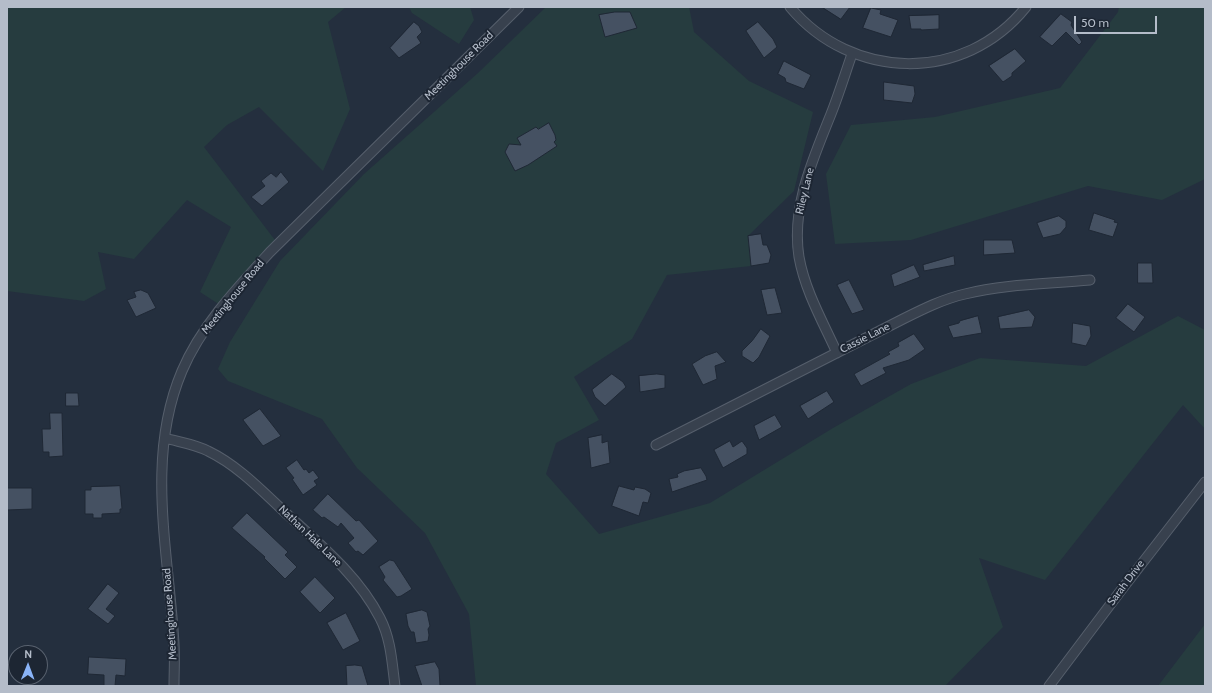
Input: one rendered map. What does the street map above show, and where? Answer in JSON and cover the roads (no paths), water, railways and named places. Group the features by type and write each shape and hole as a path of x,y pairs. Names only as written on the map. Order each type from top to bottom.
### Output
{"street":[{"name":"Meetinghouse Road","path":"174,686 174,644 162,519 162,480 165,438 174,396 185,366 208,327 239,287 274,248 519,7"},
{"path":"790,7 816,33 852,54 875,60 906,64 942,60 960,55 992,38 1007,27 1026,7"},
{"name":"Riley Lane","path":"837,353 806,284 799,258 798,218 810,167 852,54"},
{"name":"Cassie Lane","path":"656,445 923,309 966,294 1090,280"},
{"name":"Nathan Hale Lane","path":"165,438 208,451 237,469 355,579 374,606 387,634 391,652 395,686"},
{"name":"Sarah Drive","path":"1049,686 1137,568 1205,482"}]}
